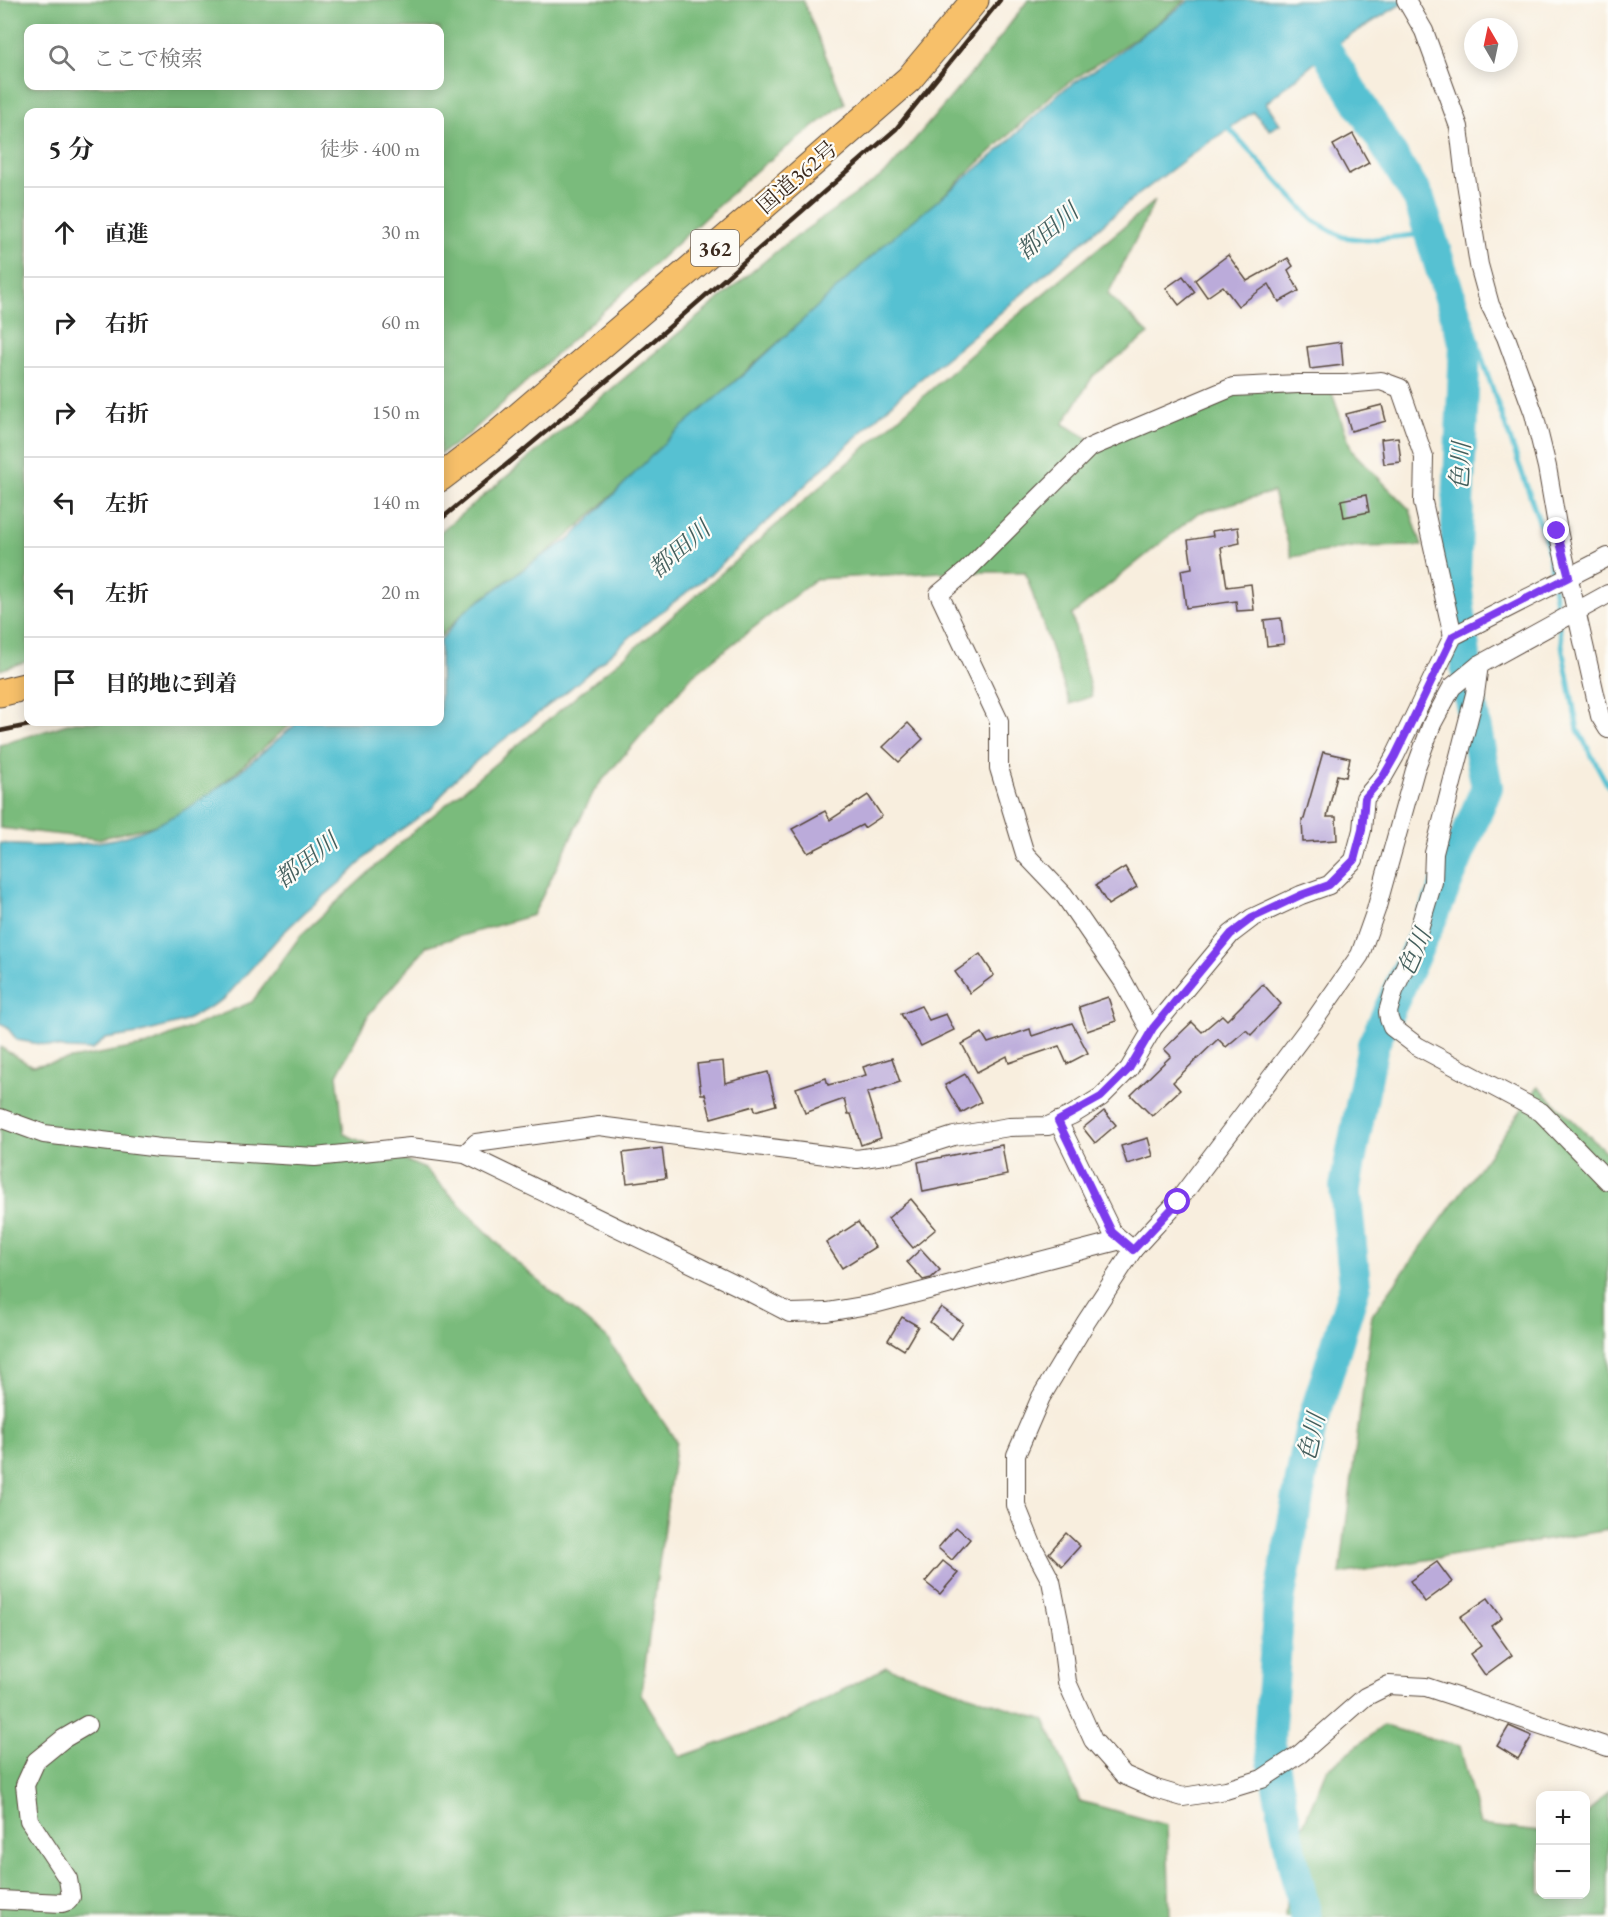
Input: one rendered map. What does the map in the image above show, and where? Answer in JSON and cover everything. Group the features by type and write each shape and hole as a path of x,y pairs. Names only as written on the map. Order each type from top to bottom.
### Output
{"highway":[{"name":"国道362号","path":"444,475 508,425 752,217 909,79 975,0"},
{"path":"0,693 24,687"}],"street":[{"path":"1406,0 1424,31 1459,127 1479,265 1490,305 1506,337 1534,414 1547,467 1557,531 1600,716 1608,729"},
{"path":"1151,1032 1123,981 1064,895 1025,854 999,768 999,721 939,594 964,573 1089,448 1233,387 1381,381 1400,388 1424,457 1423,502 1453,636"},
{"path":"465,1154 476,1143 599,1126 857,1159 904,1152 954,1136 1008,1127 1048,1126 1058,1121 1101,1097 1129,1069 1151,1032 1231,934 1252,918 1301,895 1329,885 1354,860 1362,830 1365,798 1383,777 1395,756 1453,636 1608,557"},
{"path":"1608,594 1479,665 1452,687 1432,723 1414,770 1376,910 1360,955 1316,1018 1178,1202 1127,1245 1086,1322 1041,1397 1016,1455 1016,1506 1033,1547 1051,1581 1060,1626 1067,1682 1093,1740 1124,1775 1156,1789 1183,1797 1227,1790 1262,1779 1300,1754 1365,1697 1389,1685 1426,1687 1608,1747"},
{"path":"1479,665 1475,694 1434,853 1433,882 1413,949 1394,991 1388,1012 1389,1019 1392,1028 1417,1046 1541,1112 1608,1181"},
{"path":"0,1118 44,1134 160,1148 315,1157 410,1147 465,1154 790,1313 827,1312 874,1304 1127,1245"},
{"path":"1058,1121 1112,1232 1127,1245"},
{"path":"0,1900 62,1903 71,1897 68,1879 29,1820 25,1785 36,1761 63,1739 87,1725"}],"green space":[{"path":"0,0 803,0 845,103 757,170 468,435 444,451 444,108 24,108 24,662 0,670"},
{"path":"1028,0 1186,0 1152,27 1055,92 944,195 748,369 566,538 464,612 444,633 444,529 784,245 887,172 986,56"},
{"path":"1155,201 1108,294 1149,334 1093,376 1063,424 1098,444 1241,387 1329,384 1352,451 1410,510 1422,546 1352,547 1292,557 1273,492 1198,513 1072,615 1092,696 1070,704 1025,572 943,572 816,579 693,675 595,789 533,915 427,946 369,1014 337,1075 344,1134 425,1169 515,1261 607,1338 676,1441 641,1694 680,1757 788,1719 886,1667 1045,1720 1080,1801 1167,1825 1170,1917 0,1917 0,1047 32,1066 148,1045 252,1002 301,935 408,836 660,627 984,343"},
{"path":"61,726 288,726 182,819 98,839 0,828 0,745"},
{"path":"1538,1087 1608,1154 1608,1530 1340,1574 1372,1315"},
{"path":"1383,1726 1460,1746 1480,1825 1536,1832 1536,1899 1590,1899 1590,1811 1608,1791 1608,1917 1285,1917 1289,1859 1326,1770"}],"water":[{"name":"都田川","path":"1190,0 1408,0 1341,41 1266,103 1280,124 1270,130 1253,112 1130,201 901,395 713,572 644,625 570,689 481,757 450,784 432,808 374,849 281,935 224,999 183,1022 137,1034 105,1039 92,1050 68,1049 17,1040 6,1026 0,1023 0,843 32,846 73,845 109,840 136,833 181,812 202,799 242,770 293,726 444,726 444,636 464,612 542,556 570,539 671,436 753,366 887,242 997,152 1060,92"}],"building":[{"path":"1353,134 1369,163 1349,174 1333,145"},
{"path":"1228,255 1247,281 1288,258 1293,266 1288,270 1299,291 1279,302 1269,284 1238,306 1223,286 1207,297 1195,280"},
{"path":"1183,276 1195,292 1179,305 1166,288"},
{"path":"1341,342 1343,365 1310,369 1307,347"},
{"path":"1382,405 1386,421 1351,431 1346,414"},
{"path":"1398,437 1401,462 1384,464 1381,439"},
{"path":"1366,495 1369,512 1344,517 1341,500"},
{"path":"1238,527 1240,543 1221,547 1227,587 1251,584 1254,610 1237,611 1236,601 1186,608 1181,570 1192,568 1188,540 1213,536 1212,531"},
{"path":"1281,618 1284,644 1267,646 1264,620"},
{"path":"908,723 923,739 899,762 883,747"},
{"path":"1323,752 1350,758 1346,777 1337,775 1327,817 1336,817 1337,840 1303,842 1302,819 1304,819"},
{"path":"868,795 882,816 864,828 862,825 808,853 792,829 825,811 830,820"},
{"path":"1125,867 1137,887 1108,905 1096,885"},
{"path":"980,954 994,975 970,993 955,972"},
{"path":"1263,984 1281,1004 1251,1035 1246,1030 1226,1047 1218,1039 1173,1082 1180,1090 1152,1116 1131,1095 1171,1056 1164,1049 1192,1022 1202,1032 1222,1015 1227,1020"},
{"path":"1108,997 1116,1021 1087,1031 1079,1007"},
{"path":"921,1006 929,1020 946,1014 954,1030 921,1046 901,1014"},
{"path":"1072,1023 1088,1053 1067,1064 1059,1046 1009,1063 1007,1056 977,1072 962,1044 982,1033 988,1043 1030,1029 1032,1036"},
{"path":"892,1058 900,1082 867,1093 881,1138 861,1145 844,1099 805,1113 796,1088 826,1078 828,1085 866,1075 863,1067"},
{"path":"723,1061 725,1083 768,1072 776,1105 755,1111 754,1106 711,1118 705,1094 701,1094 697,1064"},
{"path":"965,1074 981,1102 961,1113 945,1085"},
{"path":"1104,1111 1116,1125 1095,1143 1083,1128"},
{"path":"1148,1138 1153,1156 1127,1164 1121,1146"},
{"path":"1002,1145 1007,1175 923,1192 918,1162"},
{"path":"662,1148 666,1178 627,1183 623,1153"},
{"path":"911,1199 936,1229 913,1248 888,1218"},
{"path":"858,1222 875,1247 842,1268 826,1243"},
{"path":"921,1249 940,1270 931,1278 923,1280 907,1262"},
{"path":"941,1307 963,1323 952,1339 930,1322"},
{"path":"902,1317 918,1326 904,1350 888,1340"},
{"path":"956,1527 970,1539 952,1560 938,1548"},
{"path":"1066,1533 1080,1546 1062,1566 1049,1553"},
{"path":"943,1561 958,1573 940,1594 925,1582"},
{"path":"1437,1562 1452,1582 1425,1602 1410,1581"},
{"path":"1488,1598 1502,1618 1491,1626 1512,1655 1485,1675 1470,1654 1481,1646 1460,1617"},
{"path":"1509,1726 1532,1736 1518,1759 1497,1746"}],"waterway":[{"name":"色川","path":"1306,18 1419,199 1465,345 1455,574 1470,699 1487,787 1437,906 1373,1045 1345,1187 1355,1285 1310,1431 1279,1601 1269,1739 1306,1917"},
{"path":"1226,125 1314,221 1343,237 1367,240 1433,233 1447,246 1486,370 1547,544 1564,658 1578,730 1608,786"}],"railway":[{"path":"444,517 627,364 896,129 1000,0"},
{"path":"0,731 24,726"}],"route":[{"path":"1178,1202 1133,1250 1112,1232 1058,1121 1101,1097 1129,1069 1153,1028 1231,934 1252,918 1301,895 1329,885 1354,860 1362,830 1365,798 1383,777 1395,756 1453,636 1569,577 1557,531"}]}
